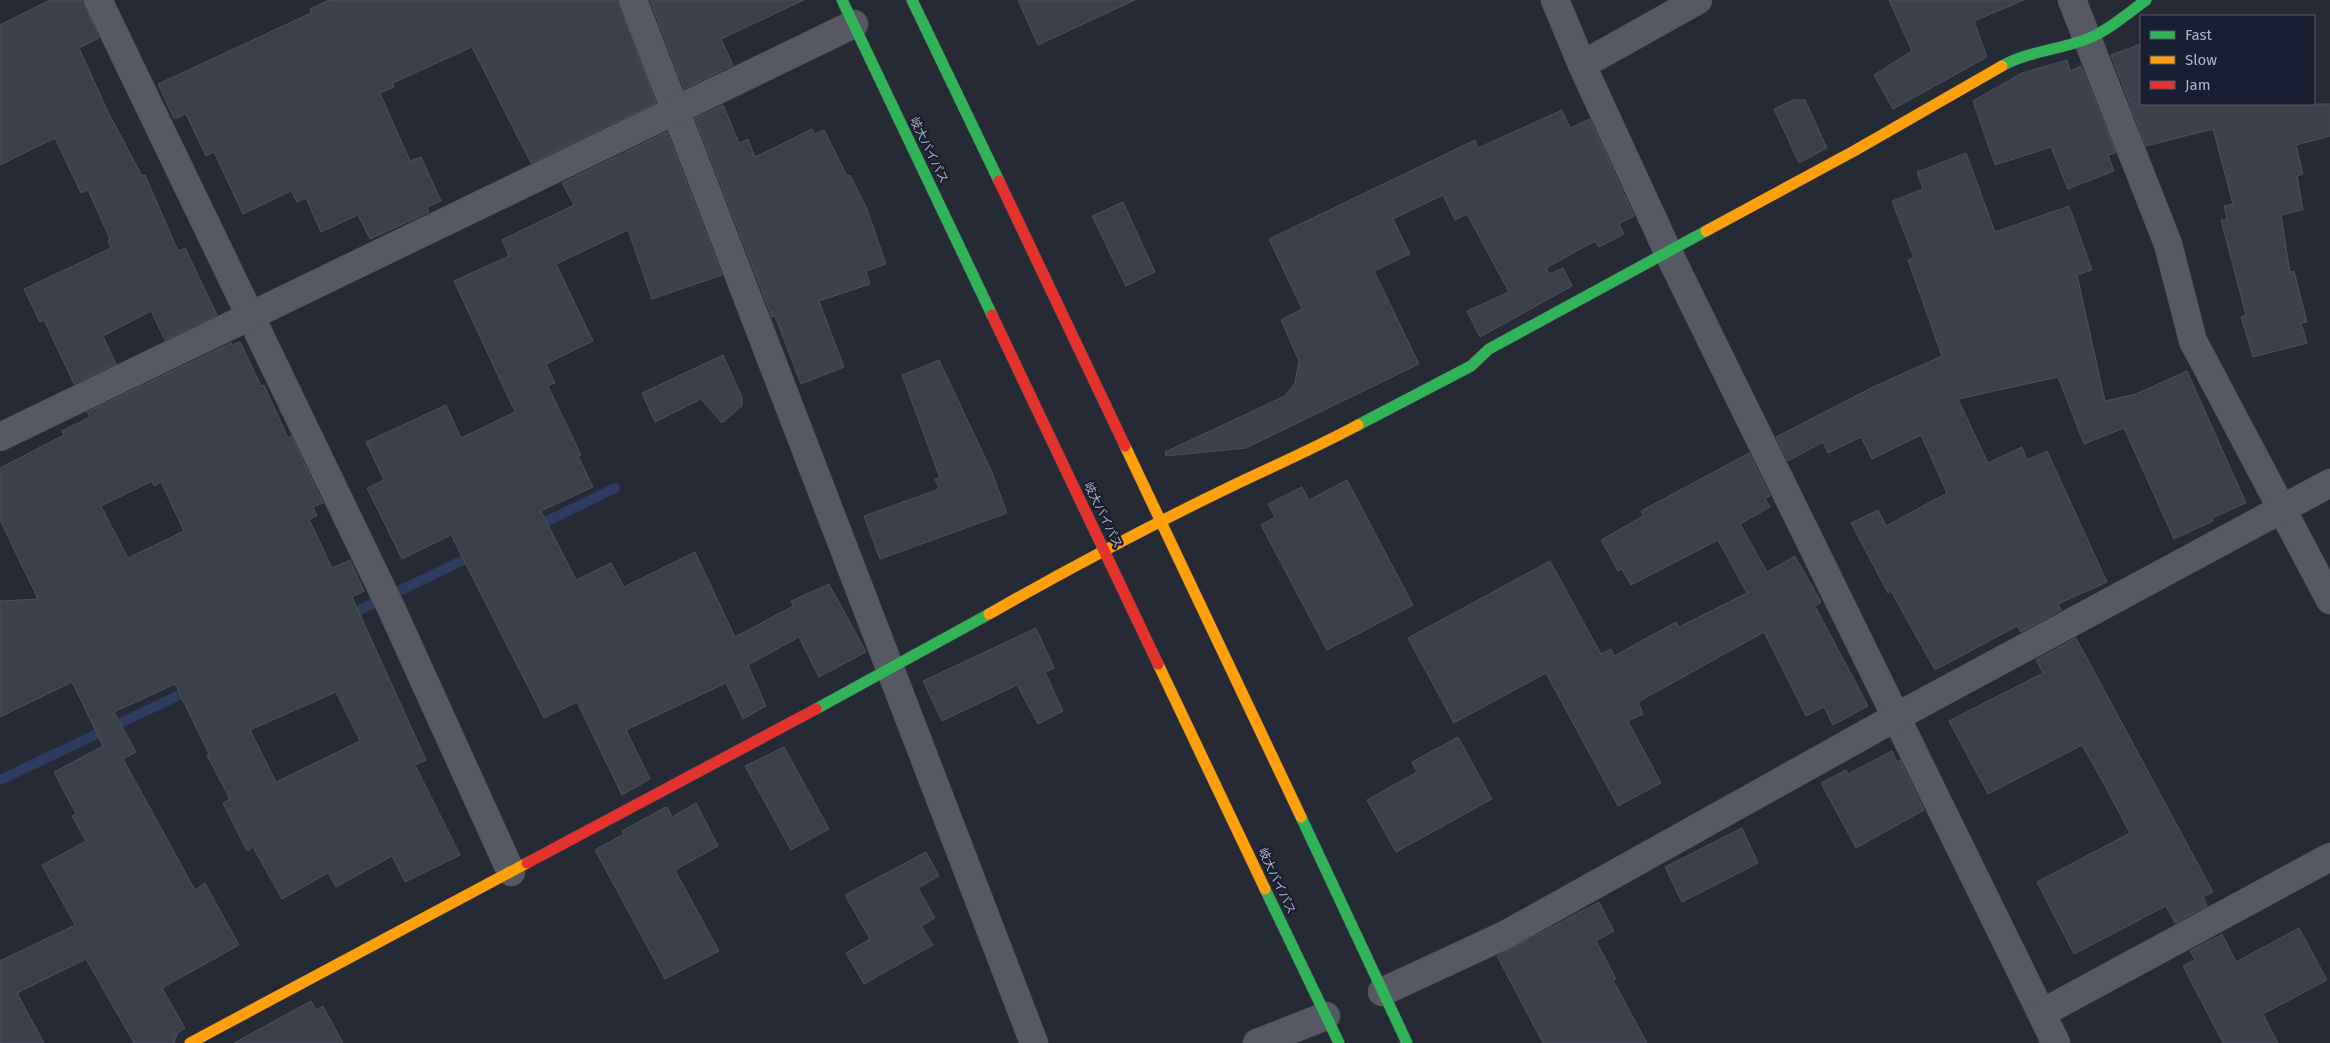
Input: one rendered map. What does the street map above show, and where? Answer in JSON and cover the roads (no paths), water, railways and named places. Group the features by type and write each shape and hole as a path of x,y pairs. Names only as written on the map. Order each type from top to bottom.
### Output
{"main road":[{"name":"岐大バイパス","path":"842,0 1339,1043"},
{"path":"912,0 1162,523 1407,1043"},
{"path":"190,1043 890,669 1052,578 1232,486 1307,452 1471,366 1489,349 1854,151 2016,58 2087,39 2114,25 2146,0"}],"street":[{"path":"98,0 392,610 511,872"},
{"path":"633,0 1034,1043"},
{"path":"1555,0 1582,65 1668,252 1898,716 2056,1043"},
{"path":"1582,65 1698,0"},
{"path":"2072,0 2168,244 2193,341 2330,600"},
{"path":"0,437 252,317 854,24"},
{"path":"1382,992 1505,935 1898,716 2330,483"},
{"path":"2042,1013 2330,857"},
{"path":"1257,1043 1326,1016"}],"waterway":[{"path":"535,527 615,488"},
{"path":"347,616 476,554"},
{"path":"0,780 192,689"}]}
